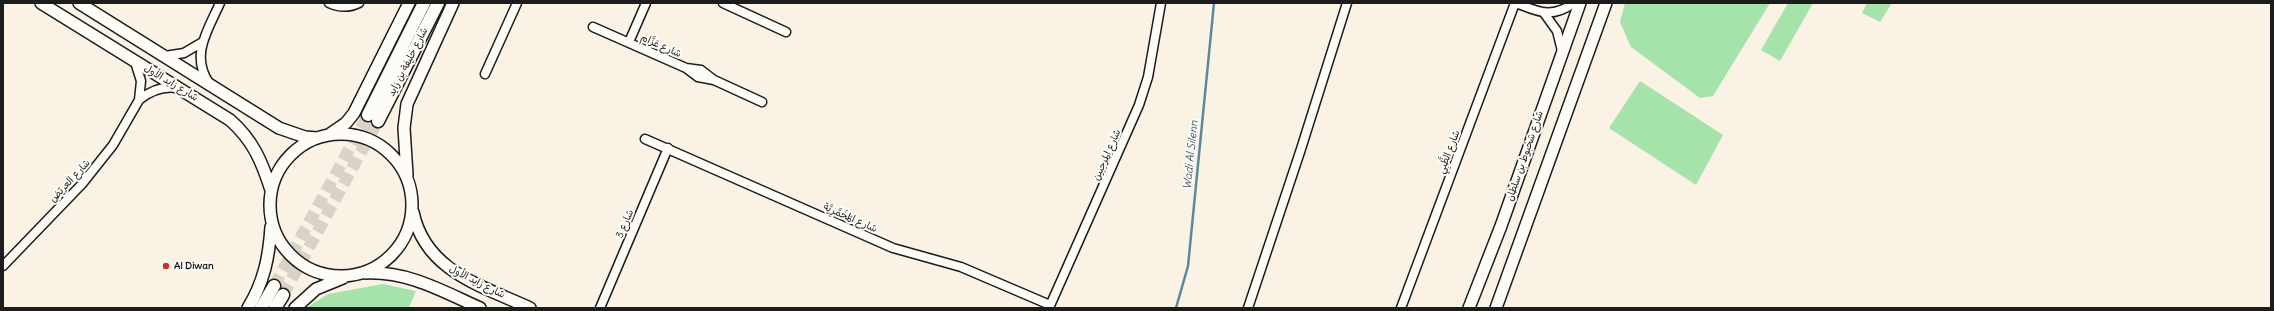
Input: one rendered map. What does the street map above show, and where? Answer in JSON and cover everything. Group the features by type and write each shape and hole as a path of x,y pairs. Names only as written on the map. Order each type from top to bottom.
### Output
{"highway":[{"name":"شارع خليفة بن زايد","path":"424,3 373,118 438,3"},
{"path":"261,308 274,286"},
{"path":"275,308 283,295"}],"main road":[{"name":"شارع زايد الأول","path":"41,3 214,110 242,131 260,158 271,190"},
{"name":"شارع زايد الأول","path":"79,3 279,128 304,137 321,137"},
{"path":"248,308 256,296 266,267 271,220 271,190 276,176 288,158 304,144 336,131 354,113 409,3"},
{"path":"295,308 316,289 384,262 397,248 406,232 412,205 407,180 404,128 407,104 453,3"},
{"name":"شارع شخبوط بن سلطان","path":"1469,308 1501,226 1580,3"},
{"path":"1496,308 1606,3"},
{"path":"321,137 352,135 378,144 398,163 407,180"},
{"name":"شارع زايد الأول","path":"412,205 421,235 439,260 451,271 530,308"},
{"path":"271,220 280,243 297,262 319,273 335,276 388,273 403,276 419,280 480,308"}],"street":[{"path":"209,83 200,64 201,43 220,3"},
{"path":"329,3 342,7 352,6 359,3"},
{"path":"485,74 517,3"},
{"name":"شارع عَزَّام","path":"629,42 646,3"},
{"path":"723,3 786,32"},
{"name":"شارع المرحبين","path":"1049,307 1139,105 1148,76 1161,3"},
{"path":"1248,308 1301,149 1347,3"},
{"name":"شارع الظَّبِي","path":"1401,308 1515,3 1544,14"},
{"path":"1562,52 1557,31 1544,14 1557,12 1574,3"},
{"name":"شارع عَزَّام","path":"593,27 686,68 701,70 714,80 762,102"},
{"path":"165,56 184,53 201,43"},
{"name":"شارع العريّض","path":"135,62 141,81 139,100"},
{"name":"شارع العريّض","path":"3,266 99,164 139,100 153,91 170,87 178,88"},
{"name":"شارع المْخَمَّرِيَّة","path":"645,138 893,248 961,267 1049,307"},
{"name":"شارع 3","path":"600,308 668,148"}],"green space":[{"path":"1625,3 1770,3 1713,96 1700,98 1631,47 1620,22"},
{"path":"1788,3 1813,3 1780,61 1761,50"},
{"path":"1867,3 1892,3 1880,22 1862,13"},
{"path":"1640,81 1723,135 1696,185 1609,128"},
{"path":"383,284 416,291 409,308 306,308 328,294"}],"waterway":[{"name":"Wadi Al Silenn","path":"1176,308 1188,266 1214,3"}],"tunnel":[{"path":"274,286 368,115"},
{"path":"283,295 378,121"}],"place":[{"name":"Al Diwan","path":"166,266"}]}
